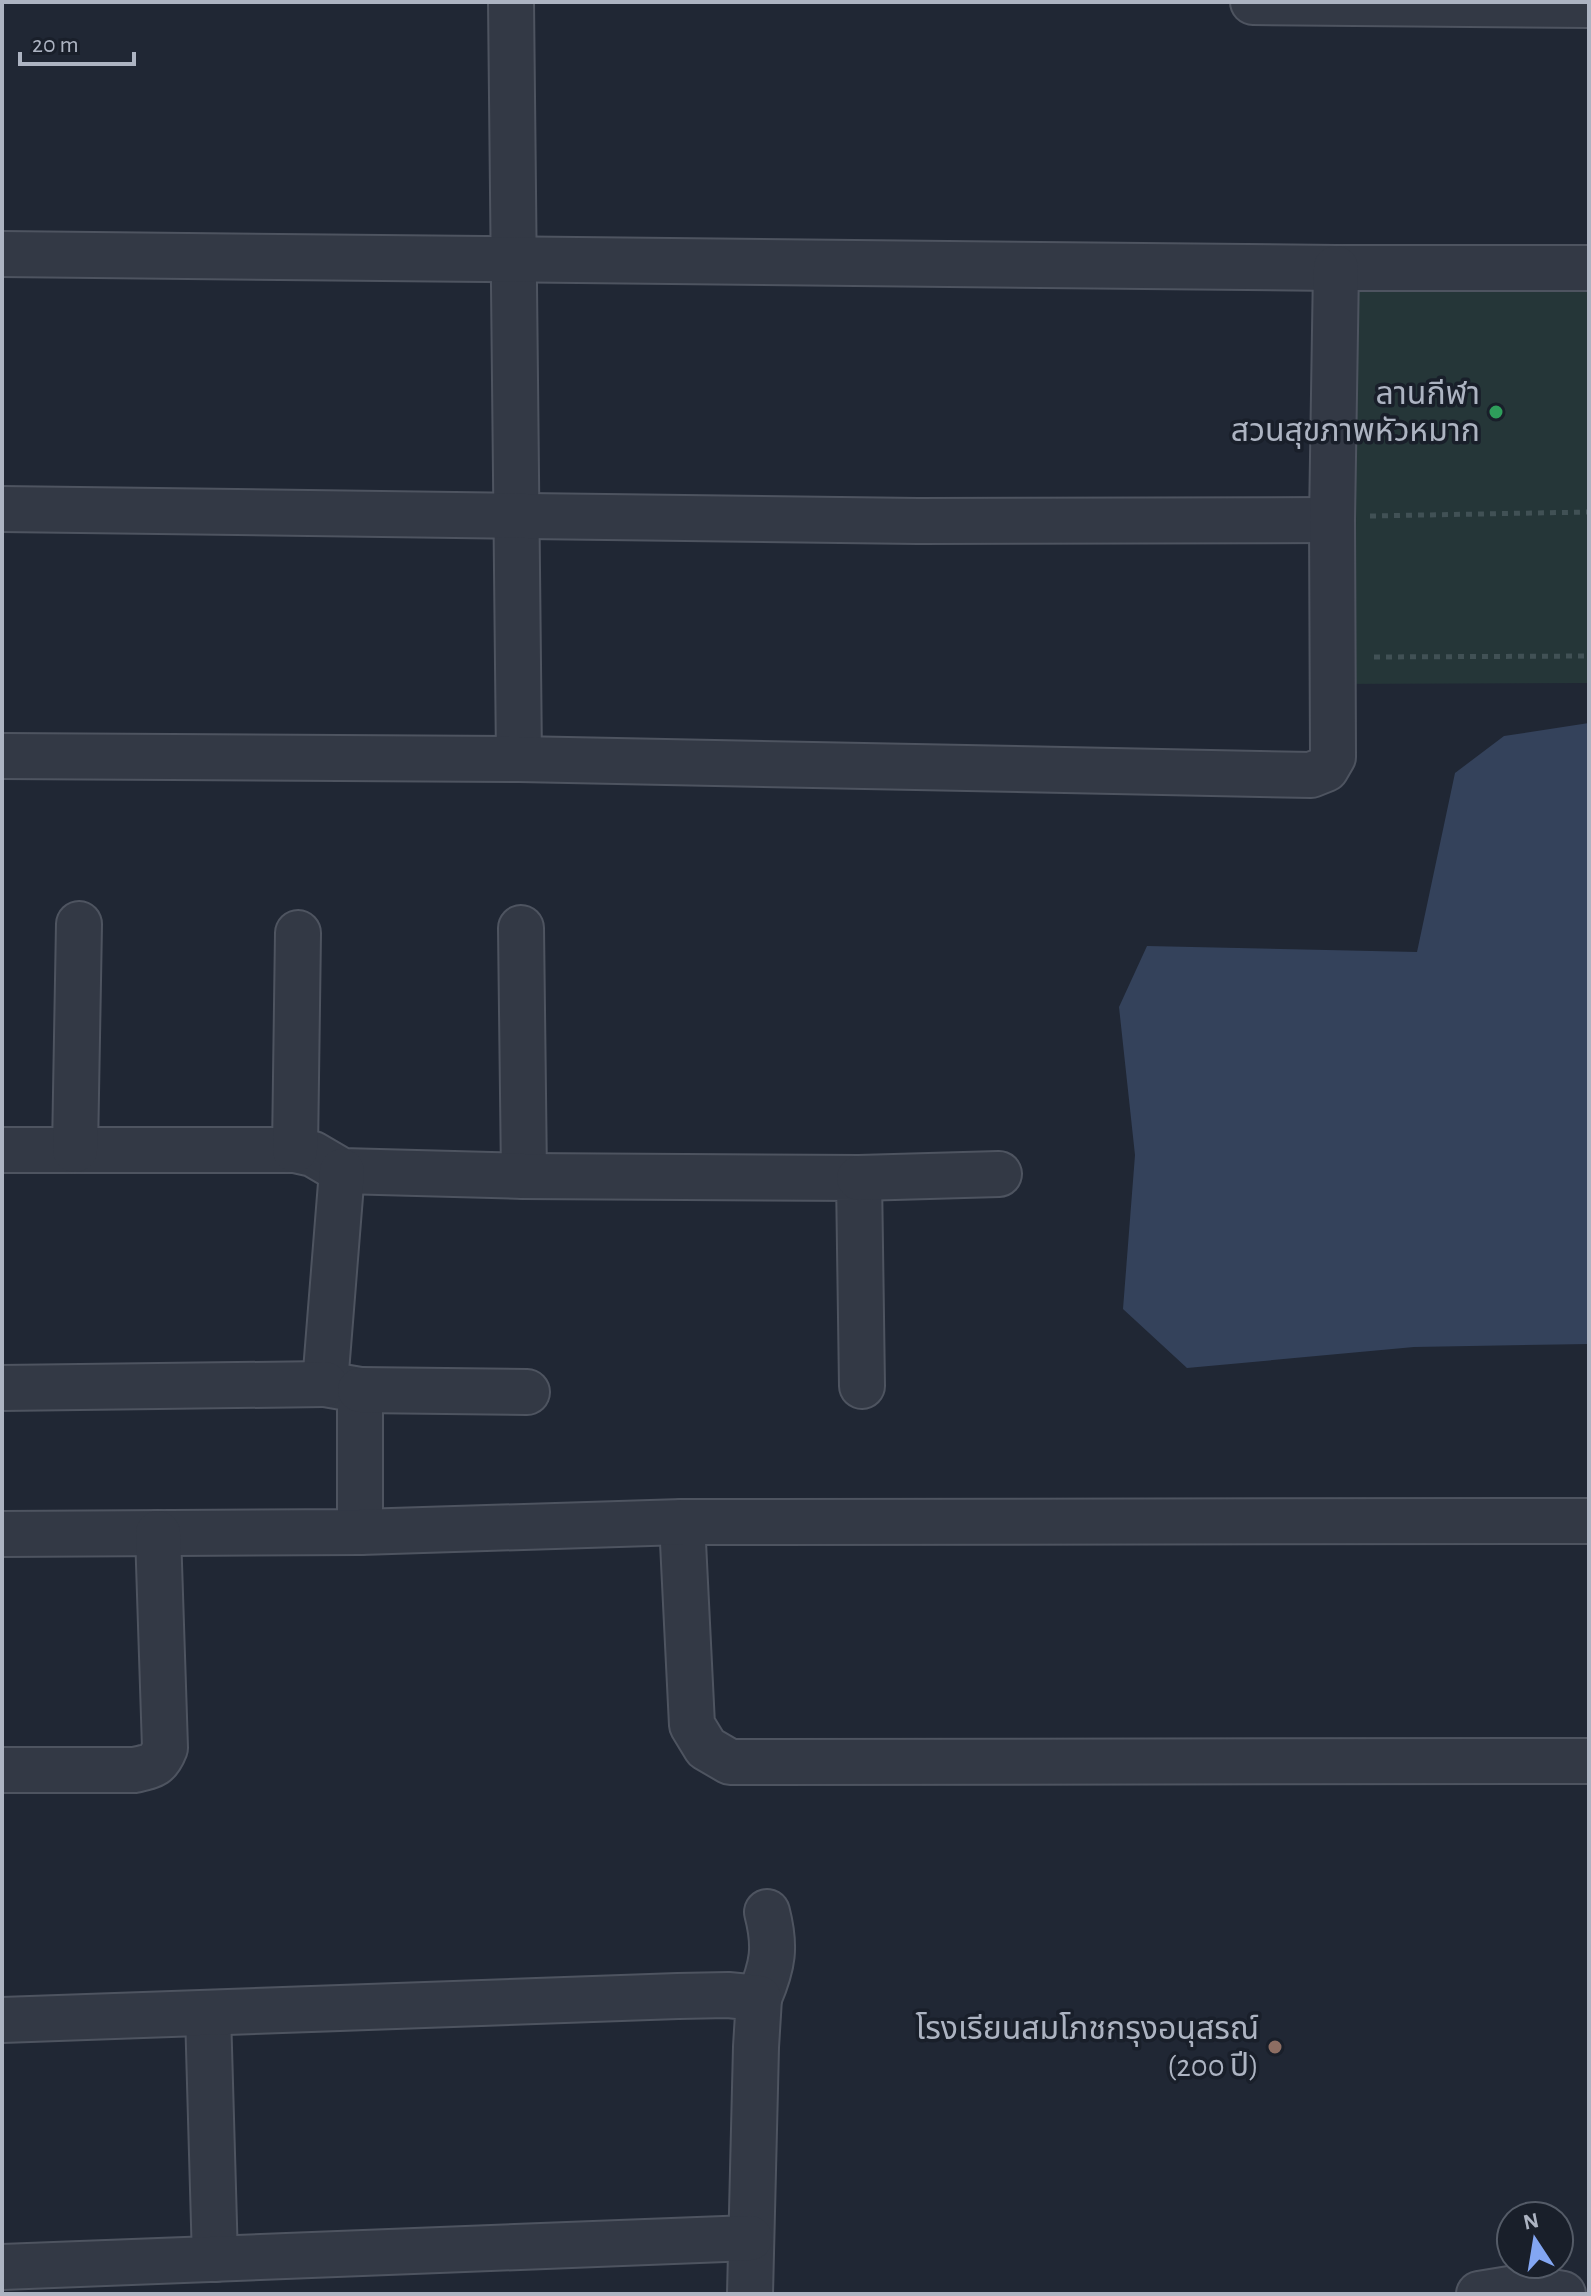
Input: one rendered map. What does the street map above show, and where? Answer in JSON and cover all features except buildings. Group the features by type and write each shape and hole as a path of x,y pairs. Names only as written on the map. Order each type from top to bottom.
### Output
{"street":[{"path":"511,2 519,759"},
{"path":"1253,2 1589,5"},
{"path":"2,254 1589,268"},
{"path":"2,756 519,759 1311,775 1326,769 1333,757 1346,518 1336,268"},
{"path":"2,509 918,521 1346,518"},
{"path":"75,1150 79,924"},
{"path":"521,928 524,1176"},
{"path":"295,1150 298,933"},
{"path":"2,1150 295,1150 313,1154 342,1171 524,1176 859,1178 999,1174"},
{"path":"342,1171 342,1387 360,1532"},
{"path":"859,1178 862,1386"},
{"path":"2,1388 342,1387 527,1392"},
{"path":"2,1534 360,1532 682,1522 1589,1521"},
{"path":"682,1522 692,1725 706,1748 730,1762 1589,1761"},
{"path":"2,1770 134,1770 159,1761 165,1748 158,1533"},
{"path":"750,2294 759,1998 772,1964 774,1949 767,1912"},
{"path":"2,2020 678,1996 759,1998"},
{"path":"208,2013 215,2259"},
{"path":"2,2267 750,2238"},
{"path":"1479,2294 1522,2287 1563,2294"}],"path":[{"path":"1346,518 1589,512"},
{"path":"1359,658 1589,656"}],"shaded area":[{"path":"1342,268 1589,270 1589,683 1333,684"}],"water":[{"path":"1589,723 1589,1344 1414,1347 1187,1368 1123,1309 1135,1155 1119,1007 1147,946 1417,952 1455,773 1504,736"}],"place":[{"name":"ลานกีฬา สวนสุขภาพหัวหมาก","path":"1496,412"},
{"name":"โรงเรียนสมโภชกรุงอนุสรณ์ (200 ปี)","path":"1275,2047"}]}
